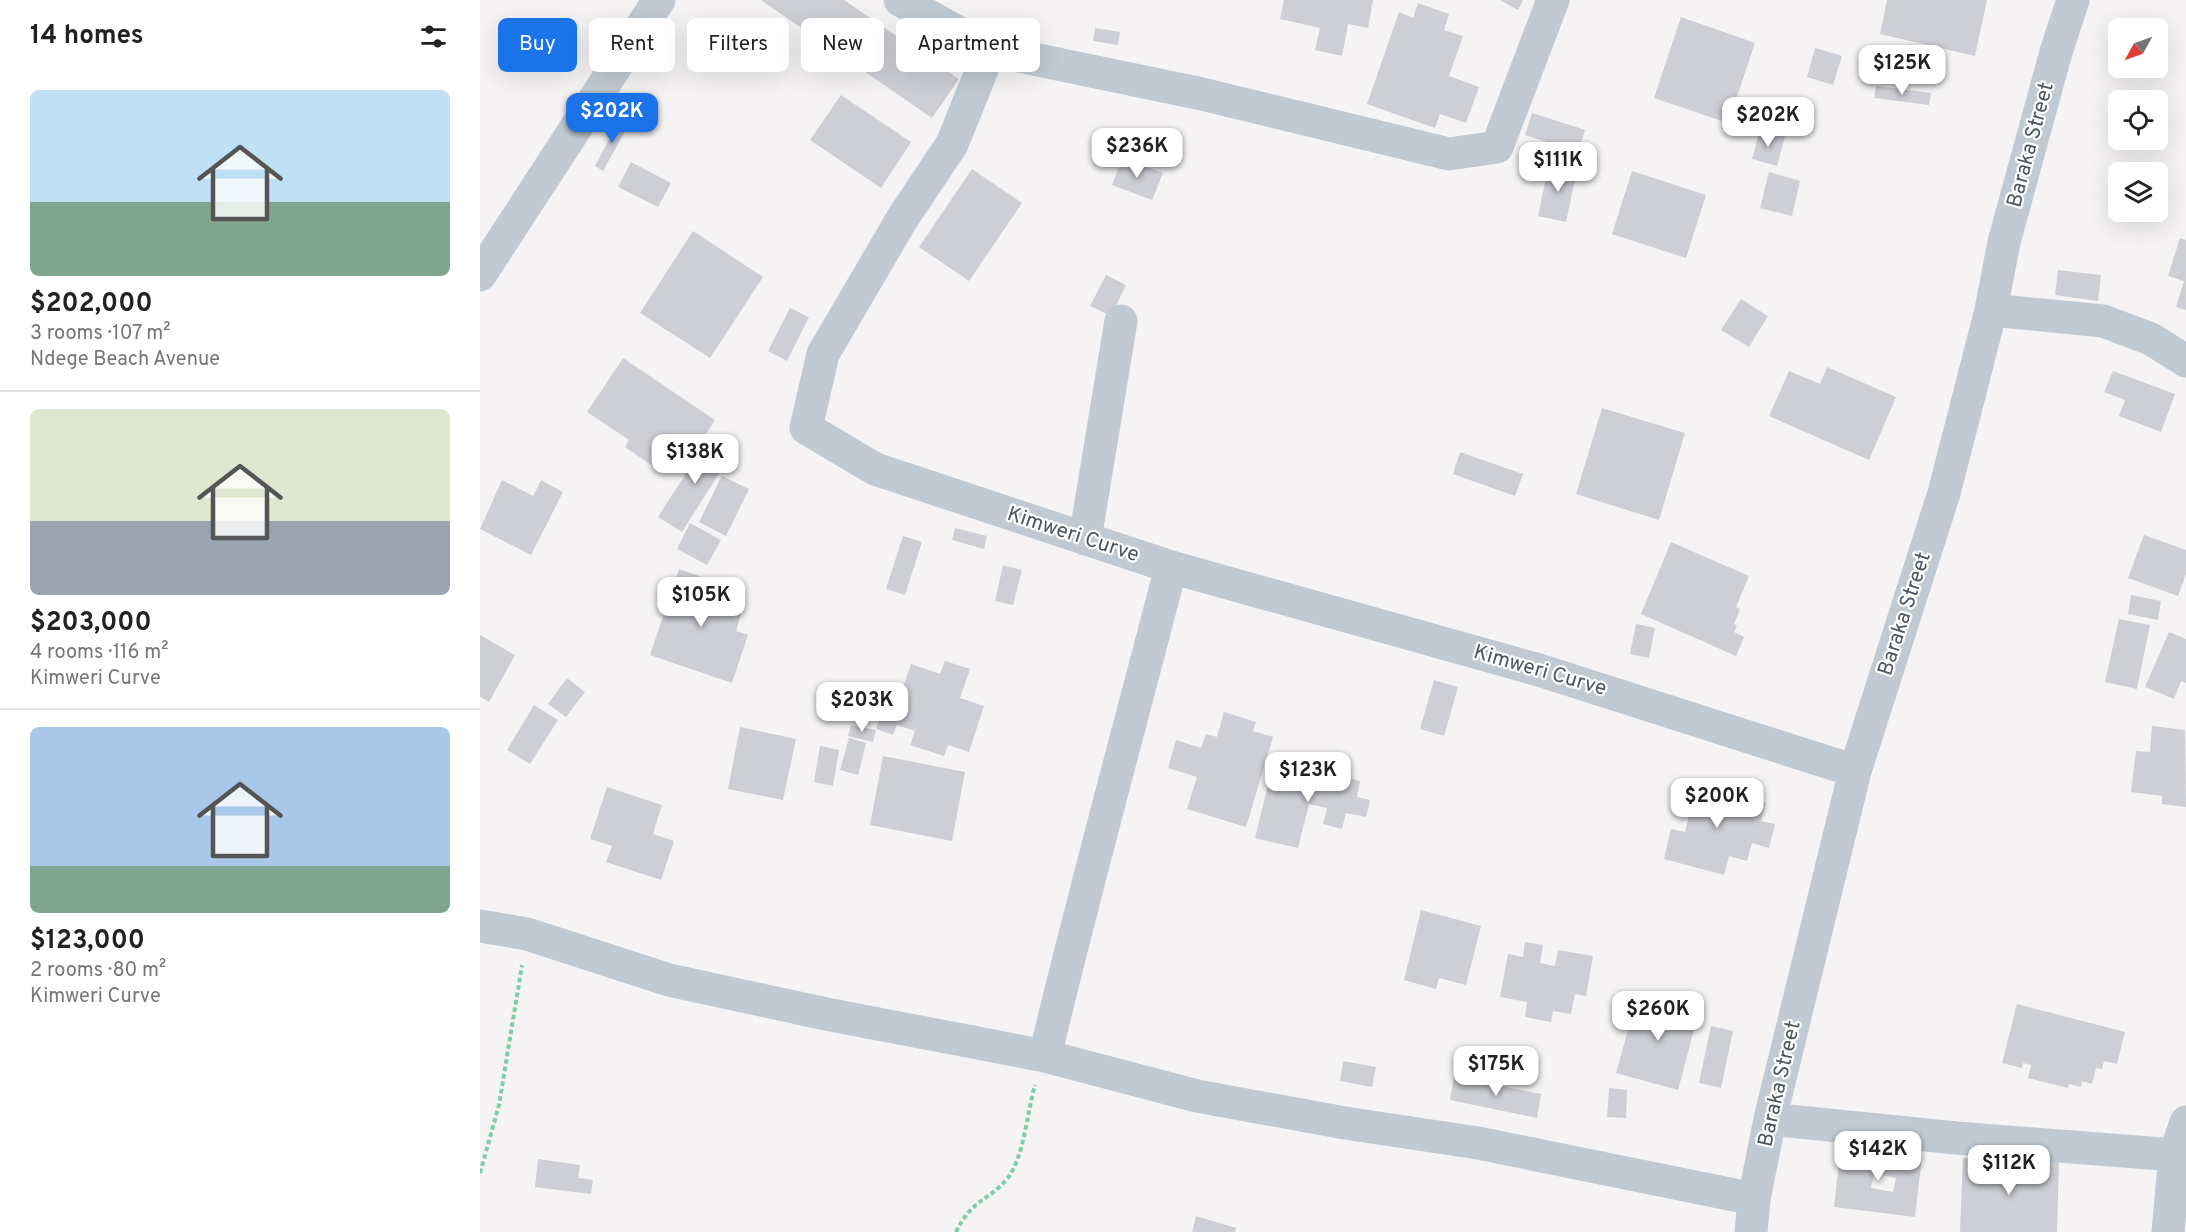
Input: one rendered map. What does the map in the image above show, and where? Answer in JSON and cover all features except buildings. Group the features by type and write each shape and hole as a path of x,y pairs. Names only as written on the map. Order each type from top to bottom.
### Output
{"street":[{"path":"480,275 659,0"},
{"path":"900,0 932,18"},
{"path":"1040,60 1202,94 1449,154 1497,147 1553,0"},
{"name":"Baraka Street","path":"1751,1232 1754,1199 1770,1119 1855,771 1944,493 1991,310 2004,242 2056,52 2073,0"},
{"name":"Kimweri Curve","path":"981,72 952,144 902,219 823,354 806,428 875,469 1085,539 1171,567 1539,670 1855,771"},
{"path":"1991,310 2103,321 2151,339 2186,361"},
{"path":"1085,539 1121,321"},
{"path":"1045,1056 1100,828 1120,765 1171,567"},
{"path":"480,926 527,934 669,980 826,1014 1045,1056 1197,1096 1345,1123 1478,1143 1754,1199"},
{"path":"1770,1119 1956,1138 2175,1155"},
{"path":"2168,1232 2175,1155 2186,1122"}],"path":[{"path":"480,1173 499,1105 527,934"},
{"path":"956,1232 965,1213 1006,1180 1015,1166 1045,1056"}]}
